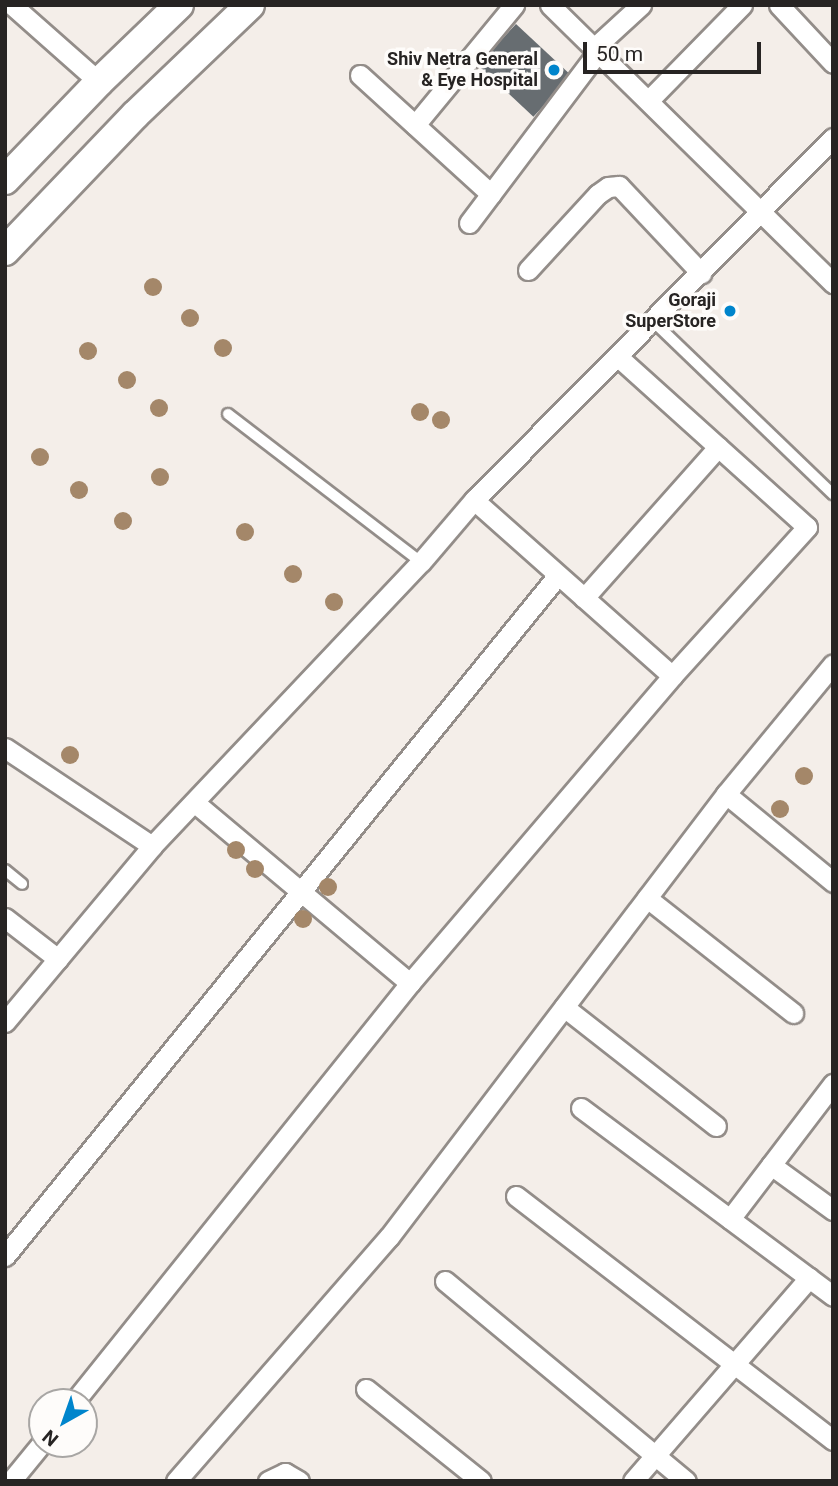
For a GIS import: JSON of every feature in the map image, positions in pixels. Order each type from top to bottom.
[{"type":"main road","points":[[5,180],[99,82],[180,5]]},
{"type":"main road","points":[[5,251],[135,115],[250,5]]},
{"type":"street","points":[[12,5],[99,82]]},
{"type":"street","points":[[415,125],[514,5]]},
{"type":"street","points":[[550,5],[833,283]]},
{"type":"street","points":[[469,223],[596,50],[640,5]]},
{"type":"street","points":[[649,100],[742,5]]},
{"type":"street","points":[[779,5],[833,63]]},
{"type":"street","points":[[360,75],[491,194]]},
{"type":"street","points":[[5,1022],[152,845],[421,562],[474,500],[833,138]]},
{"type":"street","points":[[528,270],[598,194],[608,187],[619,186],[701,273]]},
{"type":"street","points":[[85,1388],[410,983],[673,676],[807,527],[618,357]]},
{"type":"street","points":[[584,598],[718,447]]},
{"type":"street","points":[[474,500],[673,676]]},
{"type":"street","points":[[5,1256],[558,575]]},
{"type":"street","points":[[176,1481],[389,1237],[726,794],[833,664]]},
{"type":"street","points":[[5,748],[152,845]]},
{"type":"street","points":[[726,794],[833,882]]},
{"type":"street","points":[[194,802],[410,983]]},
{"type":"street","points":[[647,898],[793,1013]]},
{"type":"street","points":[[5,918],[58,959]]},
{"type":"street","points":[[564,1007],[716,1126]]},
{"type":"street","points":[[730,1219],[833,1084]]},
{"type":"street","points":[[581,1108],[833,1296]]},
{"type":"street","points":[[771,1165],[833,1210]]},
{"type":"street","points":[[516,1196],[833,1440]]},
{"type":"street","points":[[633,1481],[809,1278]]},
{"type":"street","points":[[445,1280],[686,1481]]},
{"type":"street","points":[[366,1389],[481,1481]]},
{"type":"street","points":[[11,1481],[30,1458]]},
{"type":"street","points":[[268,1481],[285,1473],[299,1481]]},
{"type":"lane","points":[[653,321],[833,494]]},
{"type":"lane","points":[[228,414],[421,562]]},
{"type":"lane","points":[[5,870],[22,884]]},
{"type":"building","points":[[516,24],[572,76],[533,117],[478,65]]},
{"type":"place","name":"Shiv Netra General & Eye Hospital","points":[[554,70]]},
{"type":"place","name":"Goraji SuperStore","points":[[730,311]]}]
